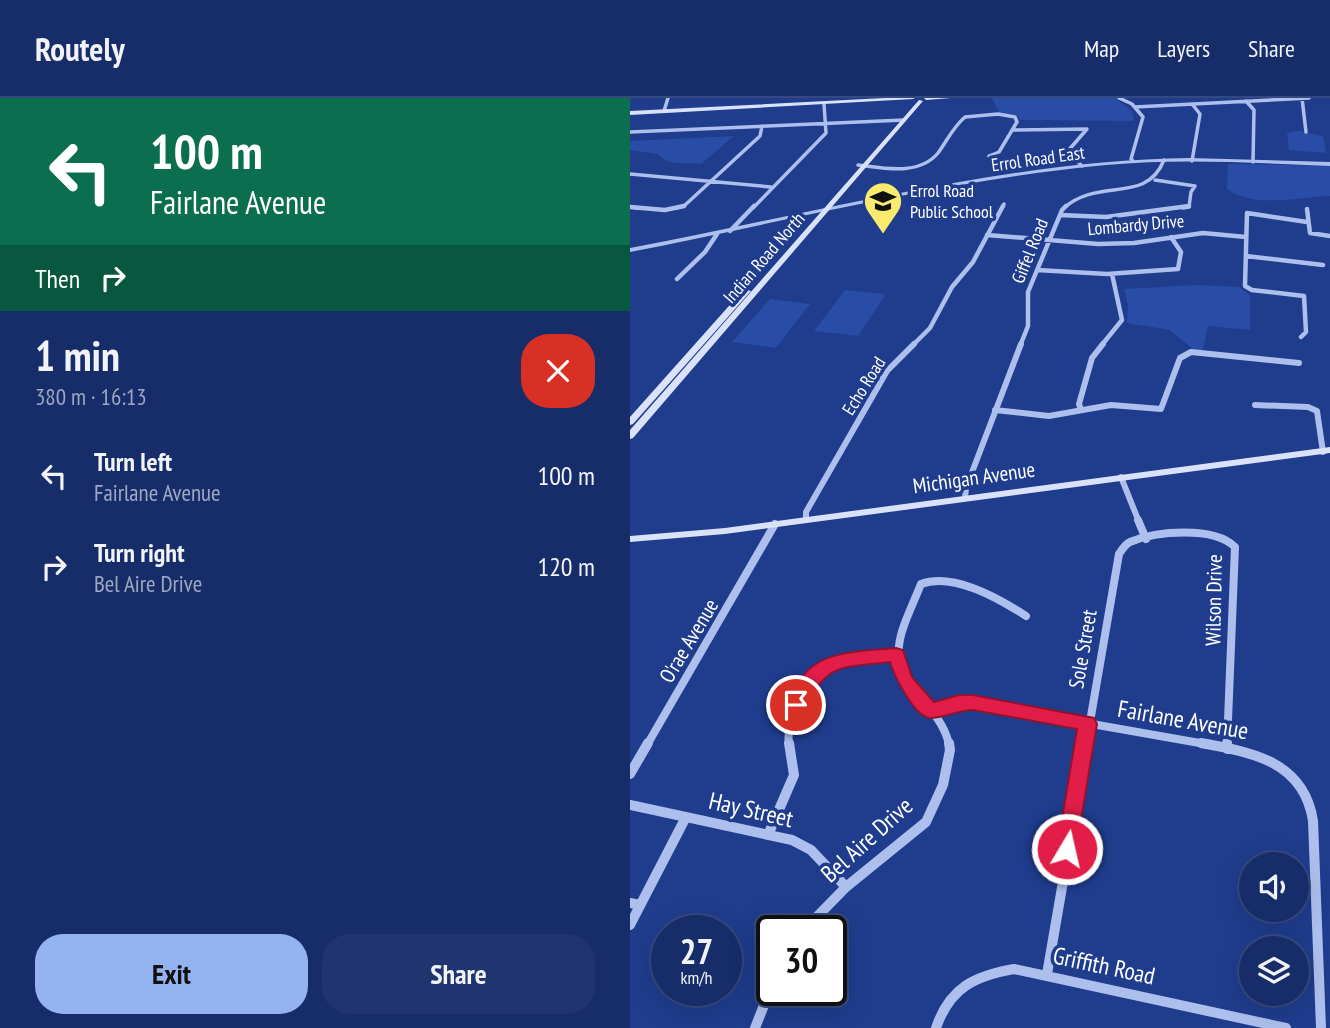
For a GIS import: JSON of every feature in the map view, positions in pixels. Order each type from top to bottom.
[{"type":"main road","points":[[630,113],[814,101],[824,104],[949,98]]},
{"type":"main road","name":"Indian Road North","points":[[630,422],[918,99]]},
{"type":"main road","name":"Indian Road North","points":[[630,436],[827,211],[861,165]]},
{"type":"main road","name":"Michigan Avenue","points":[[630,539],[775,524],[1328,452]]},
{"type":"street","points":[[664,111],[668,98]]},
{"type":"street","points":[[1119,98],[1135,107],[1143,117],[1131,159],[1133,161]]},
{"type":"street","points":[[1302,98],[1306,132]]},
{"type":"street","points":[[1135,107],[1309,98]]},
{"type":"street","points":[[1246,101],[1254,110],[1253,162]]},
{"type":"street","points":[[730,231],[826,134],[824,104]]},
{"type":"street","points":[[1192,104],[1200,114],[1192,161]]},
{"type":"street","points":[[861,165],[900,167],[929,160],[967,116],[1010,116],[1017,121],[999,152],[989,156]]},
{"type":"street","points":[[630,132],[901,120]]},
{"type":"street","points":[[630,208],[665,210],[684,206],[760,136],[762,126]]},
{"type":"street","points":[[1012,130],[1087,130],[1080,134],[1067,153],[1082,166]]},
{"type":"street","points":[[1059,215],[1106,217],[1189,207],[1191,191],[1195,186],[1155,180],[1164,160]]},
{"type":"street","name":"Errol Road East","points":[[630,250],[944,187],[1082,166],[1164,160],[1330,164]]},
{"type":"street","points":[[630,174],[771,187]]},
{"type":"street","name":"Giffel Road","points":[[965,498],[966,488],[1028,326],[1026,300],[1059,215],[1066,204],[1090,191],[1137,187],[1155,180]]},
{"type":"street","name":"Echo Road","points":[[806,520],[806,512],[887,371],[930,328],[952,287],[973,262],[1004,204]]},
{"type":"street","points":[[1307,209],[1310,233],[1330,236]]},
{"type":"street","points":[[1301,337],[1306,332],[1304,296],[1247,289],[1247,213],[1307,222]]},
{"type":"street","points":[[677,279],[705,253],[717,233]]},
{"type":"street","name":"Lombardy Drive","points":[[987,235],[1113,244],[1203,233],[1246,237]]},
{"type":"street","points":[[1037,270],[1112,274],[1178,269],[1180,249],[1171,237]]},
{"type":"street","points":[[1246,256],[1322,265]]},
{"type":"street","points":[[1081,410],[1079,404],[1090,363],[1122,320],[1112,274]]},
{"type":"street","points":[[995,410],[1049,416],[1111,405],[1161,409],[1180,358],[1187,353],[1202,352],[1299,363]]},
{"type":"street","points":[[1255,405],[1308,407],[1317,411],[1328,452]]},
{"type":"street","points":[[1121,477],[1146,539]]},
{"type":"street","name":"O'rae Avenue","points":[[630,774],[775,524]]},
{"type":"street","name":"Wilson Drive","points":[[1146,539],[1206,531],[1225,536],[1234,547],[1227,749]]},
{"type":"street","name":"Sole Street","points":[[1047,974],[1087,724],[1119,554],[1127,543],[1146,539]]},
{"type":"street","points":[[768,835],[794,775],[787,730],[806,684],[818,672],[838,662],[896,654],[903,628],[921,584],[933,581],[978,589],[992,594],[1026,616]]},
{"type":"street","name":"Bel Aire Drive","points":[[819,915],[846,887],[926,822],[943,785],[950,750],[947,734],[931,710],[904,680],[896,654]]},
{"type":"street","name":"Fairlane Avenue","points":[[931,710],[959,703],[973,703],[1249,752],[1277,765],[1303,788],[1311,808],[1321,1028]]},
{"type":"street","name":"Hay Street","points":[[630,805],[792,841],[811,850],[846,887]]},
{"type":"street","points":[[630,925],[635,904],[686,817]]},
{"type":"street","name":"Griffith Road","points":[[936,1028],[938,1018],[957,992],[981,976],[1014,969],[1047,974],[1286,1028]]},
{"type":"street","points":[[755,1028],[764,1006]]},
{"type":"shaded area","points":[[992,98],[1115,98],[1132,111],[1134,121],[1020,120],[1017,115],[1000,114]]},
{"type":"shaded area","points":[[1299,131],[1323,136],[1326,153],[1289,150],[1287,133]]},
{"type":"shaded area","points":[[734,136],[701,164],[672,162],[658,154],[630,150],[630,141]]},
{"type":"shaded area","points":[[1228,164],[1330,166],[1330,196],[1250,199],[1227,189]]},
{"type":"shaded area","points":[[1196,285],[1239,287],[1250,295],[1250,330],[1208,326],[1203,350],[1194,350],[1170,330],[1127,323],[1128,305],[1124,289]]},
{"type":"shaded area","points":[[845,290],[886,294],[858,336],[814,331]]},
{"type":"shaded area","points":[[770,299],[810,304],[776,348],[732,342]]},
{"type":"place","name":"Errol Road Public School","points":[[883,235]]},
{"type":"route","points":[[796,705],[810,679],[829,665],[846,660],[896,654],[904,680],[931,710],[959,703],[973,703],[1087,724],[1067,849]]}]
